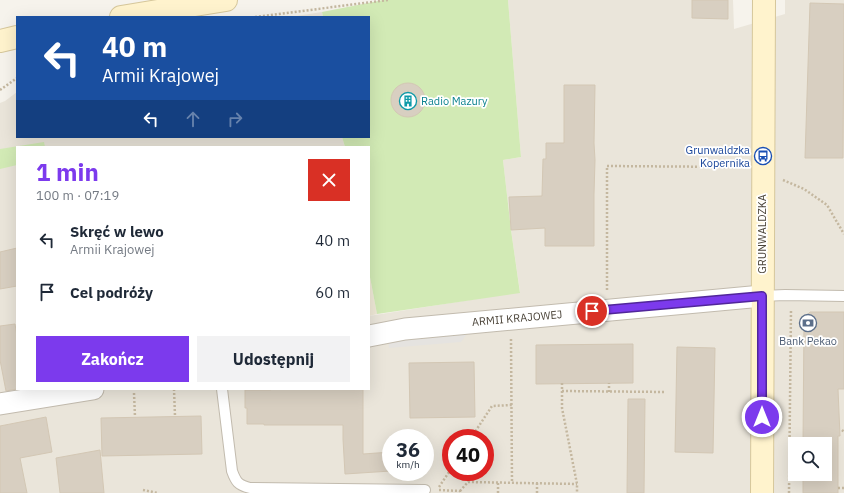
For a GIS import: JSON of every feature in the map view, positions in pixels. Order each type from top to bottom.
[{"type":"street","points":[[127,16],[226,0]]},
{"type":"street","name":"GRUNWALDZKA","points":[[762,493],[764,0]]},
{"type":"street","points":[[0,41],[16,37]]},
{"type":"street","name":"ARMII KRAJOWEJ","points":[[370,336],[405,329],[762,296]]},
{"type":"street","points":[[0,404],[87,390]]},
{"type":"lane","points":[[762,296],[844,296]]},
{"type":"lane","points":[[222,390],[232,471],[235,480],[241,486],[250,488],[425,490]]},
{"type":"path","points":[[262,16],[388,0]]},
{"type":"path","points":[[0,90],[16,79]]},
{"type":"path","points":[[607,292],[607,166],[739,166]]},
{"type":"path","points":[[779,178],[804,189],[827,205],[844,234]]},
{"type":"path","points":[[789,493],[791,310],[798,309]]},
{"type":"path","points":[[511,337],[512,483]]},
{"type":"path","points":[[562,383],[562,408],[577,484],[577,493]]},
{"type":"path","points":[[609,383],[609,392]]},
{"type":"path","points":[[174,390],[175,416]]},
{"type":"path","points":[[562,391],[665,392]]},
{"type":"path","points":[[134,393],[135,417]]},
{"type":"path","points":[[477,429],[492,406],[512,405]]},
{"type":"path","points":[[443,481],[437,490],[460,492],[468,482],[577,484]]},
{"type":"path","points":[[498,483],[498,493]]},
{"type":"path","points":[[537,483],[537,493]]},
{"type":"path","points":[[838,488],[844,488]]},
{"type":"path","points":[[143,490],[158,493]]},
{"type":"shaded area","points":[[508,0],[733,0],[734,29],[785,14],[785,0],[844,0],[844,493],[0,493],[0,103],[16,93],[16,138],[342,138],[345,146],[16,146],[16,390],[370,390],[370,316],[520,292],[503,160],[521,157]]},
{"type":"shaded area","points":[[322,12],[323,16],[296,16]]},
{"type":"shaded area","points":[[370,277],[377,314],[370,316]]},
{"type":"shaded area","points":[[470,330],[461,342],[389,348],[388,337]]},
{"type":"green space","points":[[383,0],[508,0],[521,157],[503,160],[520,293],[377,314],[370,277],[370,146],[345,146],[342,138],[370,138],[370,16],[323,16],[322,12]]},
{"type":"green space","points":[[44,142],[45,146],[19,146]]},
{"type":"green space","points":[[16,146],[16,165],[0,169],[0,149]]},
{"type":"building","points":[[692,0],[728,0],[728,19],[692,18]]},
{"type":"building","points":[[810,3],[844,4],[843,158],[805,158]]},
{"type":"building","name":"Radio Mazury","points":[[408,83],[420,88],[425,100],[420,112],[408,117],[396,112],[391,100],[396,88]]},
{"type":"building","points":[[564,85],[595,85],[594,246],[545,246],[545,228],[511,230],[509,197],[542,196],[543,159],[546,159],[546,143],[564,143]]},
{"type":"building","points":[[16,248],[16,286],[0,289],[0,252]]},
{"type":"building","points":[[810,312],[844,312],[844,389],[838,389],[840,436],[838,436],[838,493],[803,493],[803,481],[832,481],[832,437],[803,437],[804,319]]},
{"type":"building","points":[[15,324],[16,330],[16,389],[6,391],[0,360],[0,326]]},
{"type":"building","points":[[633,344],[633,383],[536,384],[536,345]]},
{"type":"building","points":[[677,347],[715,348],[713,453],[675,452]]},
{"type":"building","points":[[474,362],[475,417],[410,418],[409,363]]},
{"type":"building","points":[[245,390],[363,390],[363,454],[382,453],[382,472],[345,474],[343,425],[247,424],[247,408],[245,408]]},
{"type":"building","points":[[628,399],[645,399],[644,493],[627,493]]},
{"type":"building","points":[[201,416],[202,454],[102,456],[101,418]]},
{"type":"building","points":[[46,417],[52,452],[20,458],[27,493],[0,493],[0,426]]},
{"type":"building","points":[[100,450],[104,493],[60,493],[56,458]]},
{"type":"place","name":"Radio Mazury","points":[[408,101]]},
{"type":"place","name":"Grunwaldzka Kopernika","points":[[763,156]]},
{"type":"place","name":"Bank Pekao","points":[[808,323]]},
{"type":"route","points":[[592,311],[762,296],[762,417]]}]
